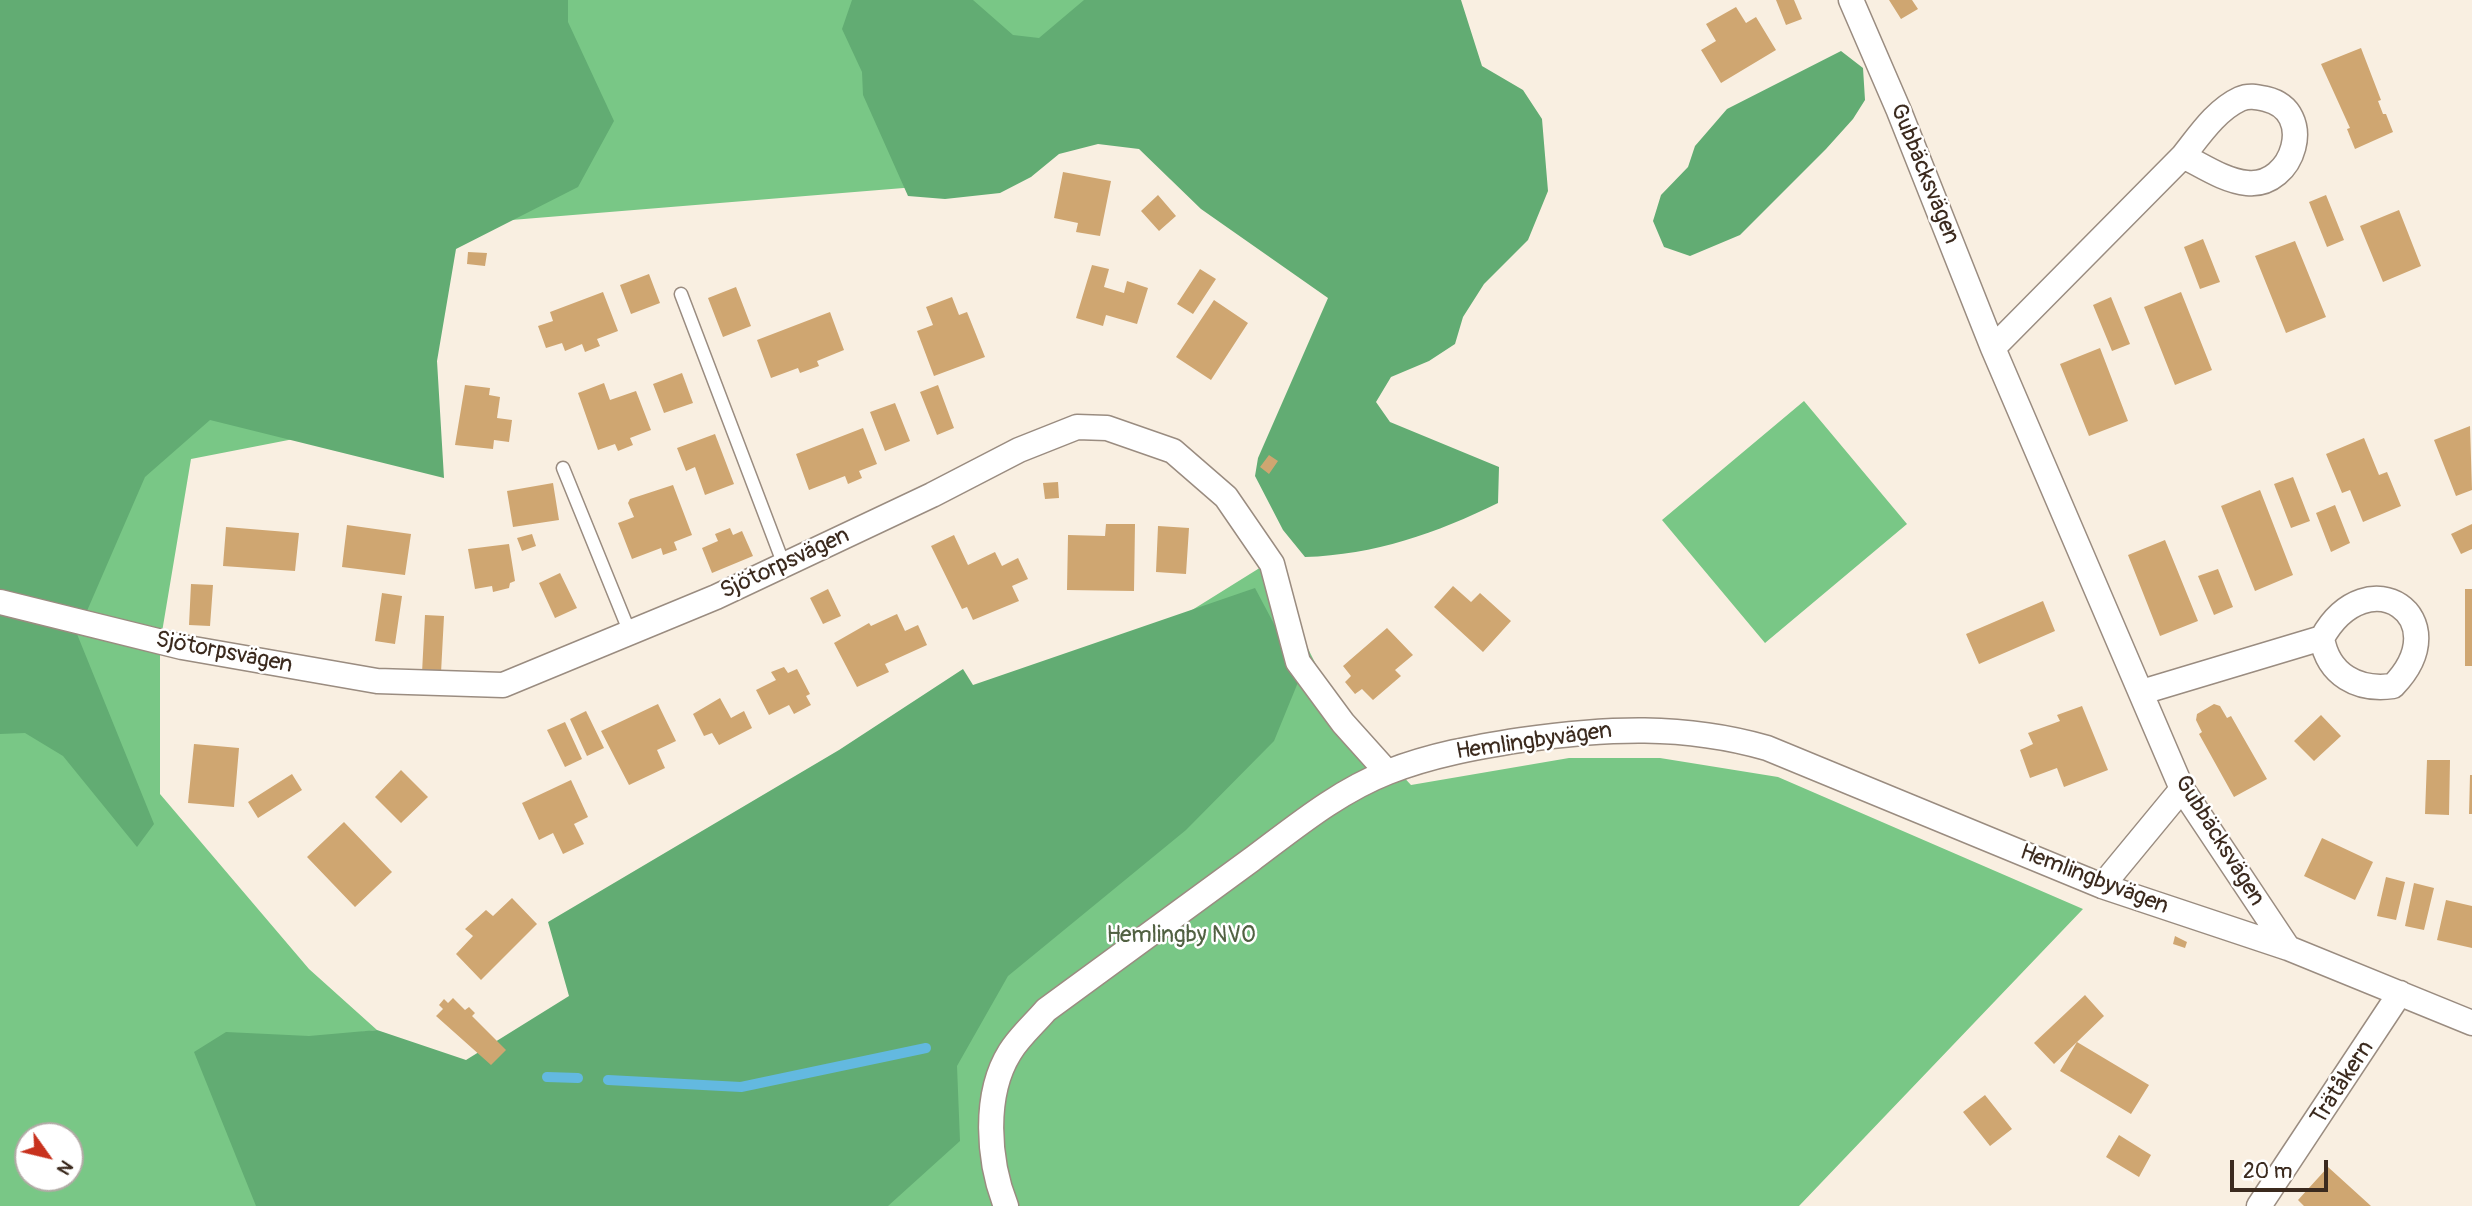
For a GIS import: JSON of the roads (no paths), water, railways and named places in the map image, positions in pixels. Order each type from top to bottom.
[{"type":"street","name":"Gubbäcksvägen","points":[[1851,0],[1904,123],[1993,348],[2182,789],[2288,948]]},
{"type":"street","points":[[1993,348],[2183,156]]},
{"type":"street","name":"Sjötorpsvägen","points":[[0,603],[183,647],[377,681],[503,685],[784,565],[932,495],[1019,450],[1077,427],[1107,428],[1140,437],[1173,451],[1201,472],[1248,525],[1272,564],[1298,662],[1343,723],[1387,772]]},
{"type":"street","points":[[2142,692],[2322,638]]},
{"type":"street","name":"Hemlingbyvägen","points":[[1006,1206],[996,1182],[992,1122],[995,1084],[1010,1051],[1046,1010],[1315,812],[1387,772],[1460,749],[1614,729],[1733,738],[1767,748],[2102,886],[2288,948],[2472,1023]]},
{"type":"street","points":[[2102,886],[2182,789]]},
{"type":"street","name":"Trätåkern","points":[[2259,1206],[2400,993]]},
{"type":"lane","points":[[681,294],[784,565]]},
{"type":"lane","points":[[563,468],[630,633]]},
{"type":"waterway","points":[[608,1080],[741,1087],[926,1048]]},
{"type":"waterway","points":[[547,1077],[578,1078]]},
{"type":"park label","name":"Hemlingby NVO","points":[[1181,936]]}]
